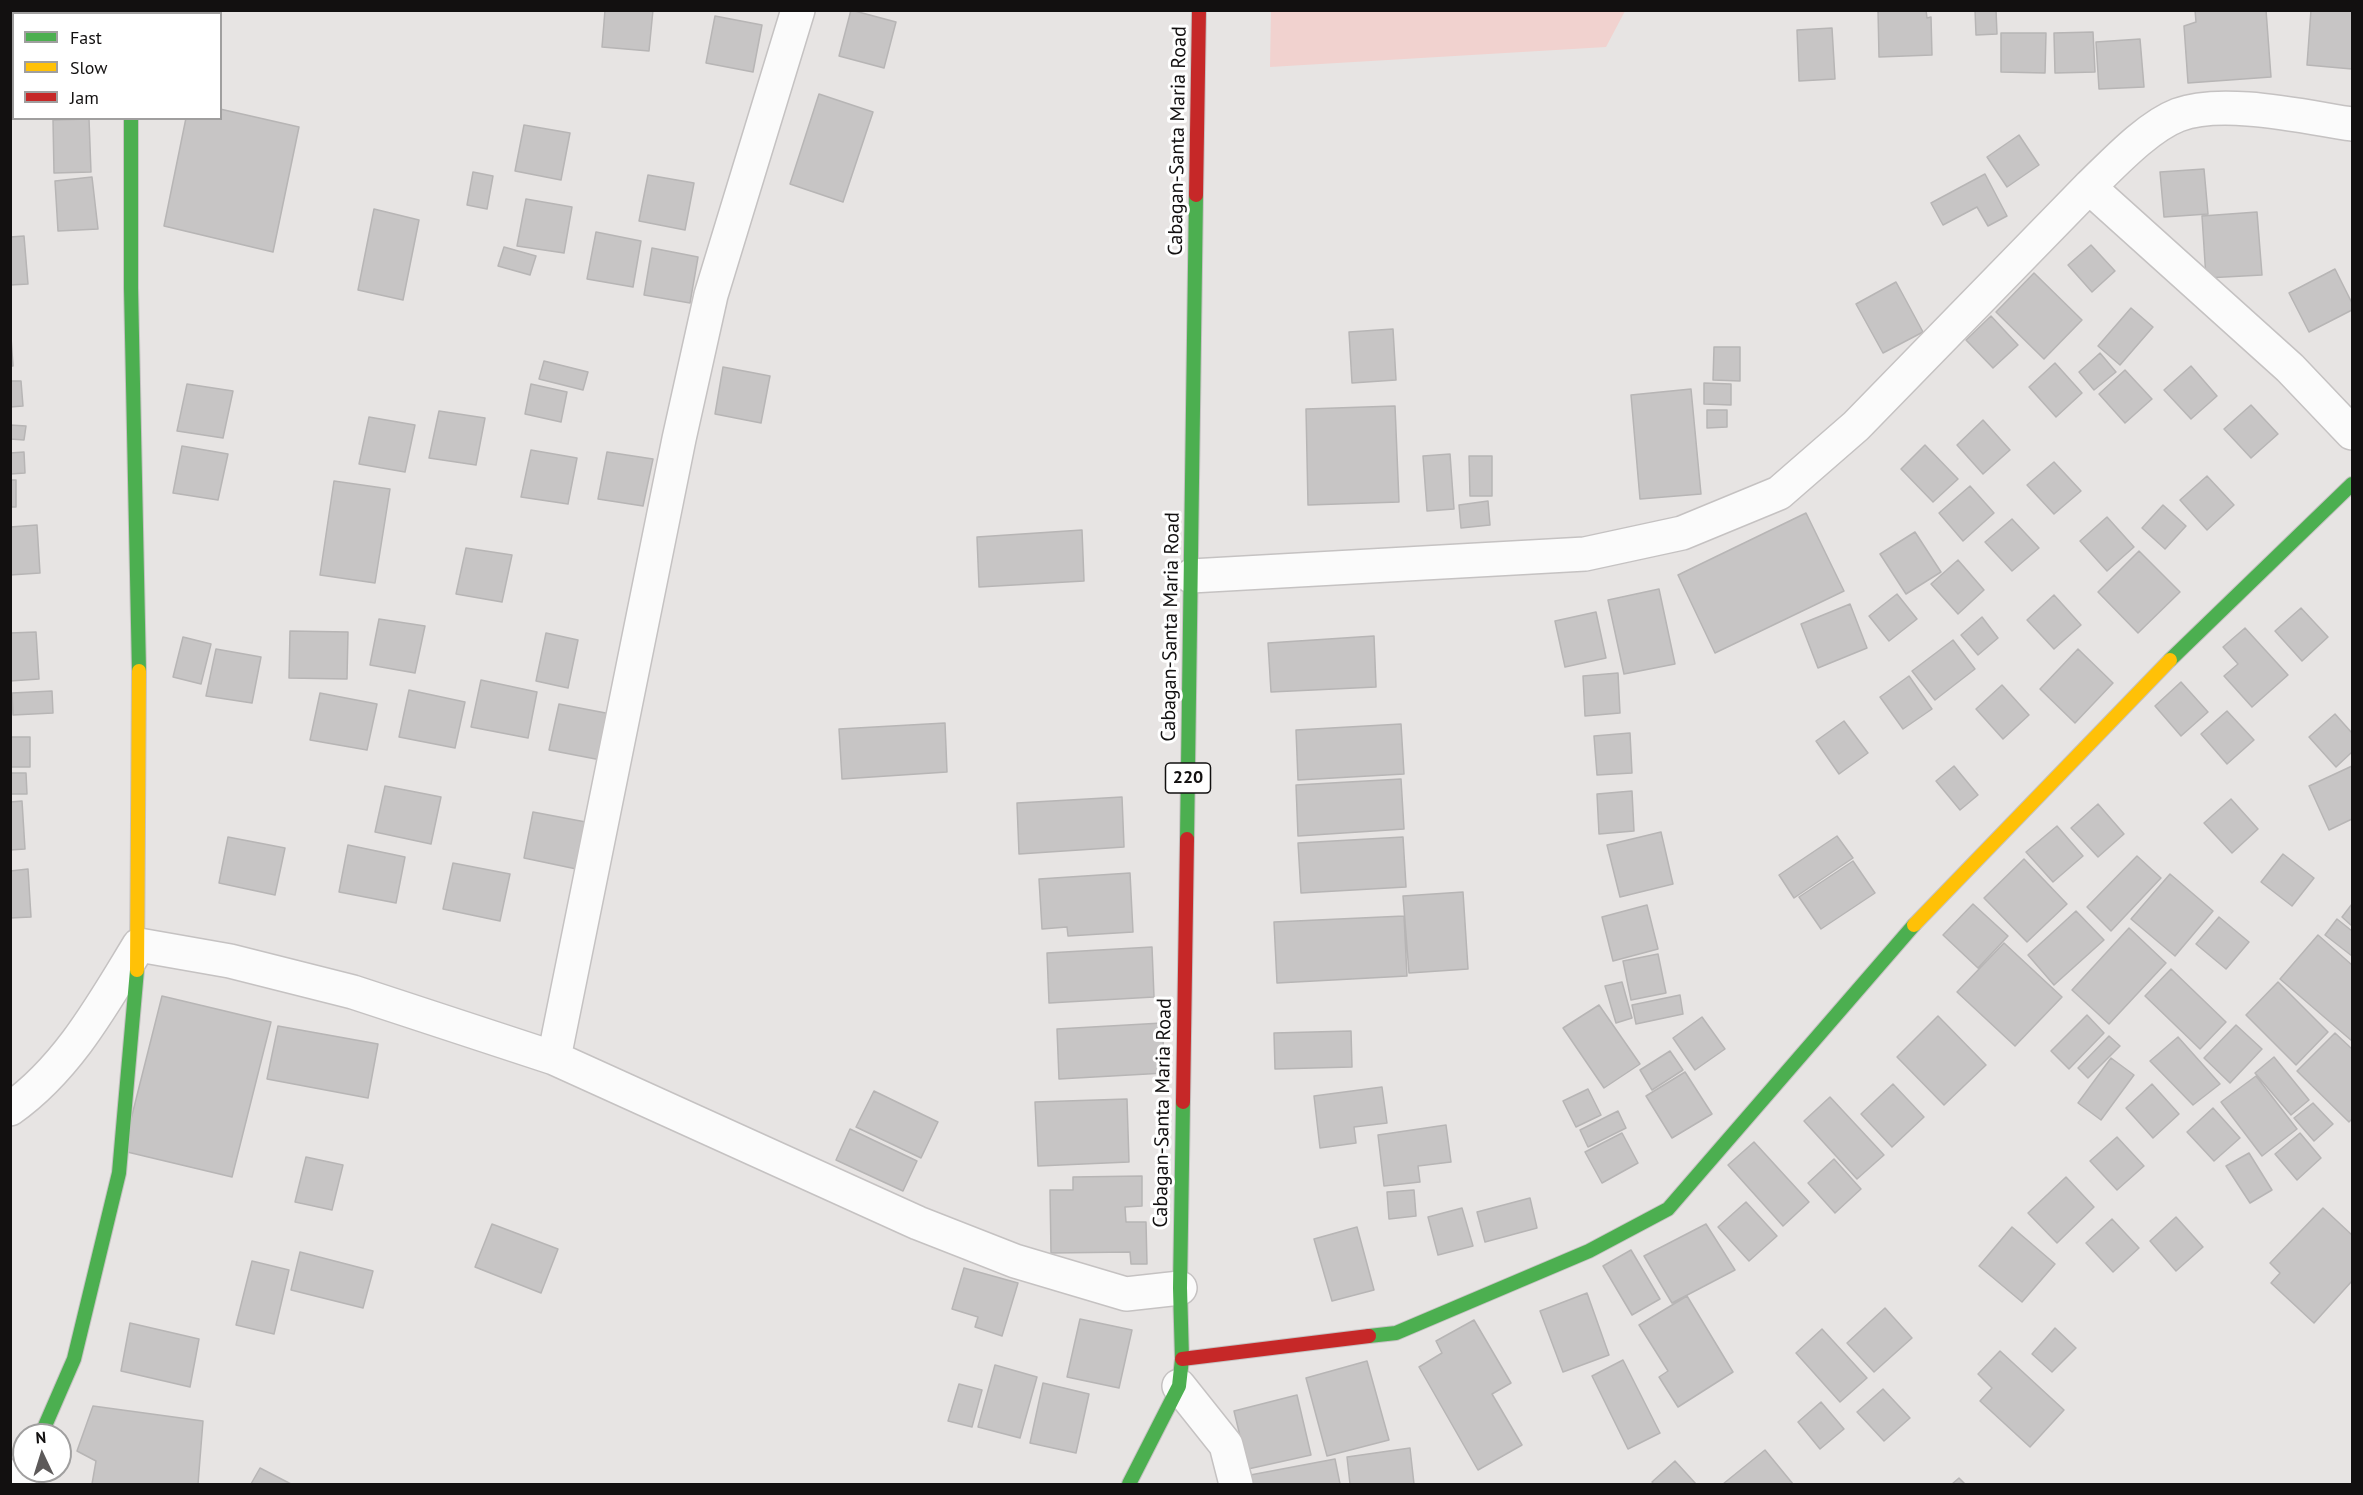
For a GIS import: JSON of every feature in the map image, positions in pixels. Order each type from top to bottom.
[{"type":"street","points":[[554,1058],[679,439],[711,295],[798,10]]},
{"type":"street","name":"Cabagan-Santa Maria Road","points":[[1129,1485],[1180,1372],[1199,10]]},
{"type":"street","points":[[1191,576],[1585,554],[1682,533],[1779,493],[1856,426],[2089,187],[2138,140],[2178,115],[2230,106],[2352,124]]},
{"type":"street","points":[[46,1423],[74,1359],[119,1173],[139,945],[139,677],[131,300],[131,120]]},
{"type":"street","points":[[2089,187],[2290,368],[2352,433]]},
{"type":"street","points":[[1236,1485],[1226,1445],[1180,1372],[1396,1333],[1589,1251],[1668,1209],[1910,930],[2160,670],[2352,484]]},
{"type":"street","points":[[139,945],[230,962],[353,992],[554,1058],[918,1223],[1015,1261],[1126,1294],[1180,1288]]},
{"type":"street","points":[[10,1108],[25,1098],[86,1033],[139,945]]},
{"type":"shaded area","points":[[1271,10],[1625,11],[1606,47],[1270,67]]},
{"type":"building","points":[[605,10],[653,10],[649,51],[602,47]]},
{"type":"building","points":[[851,10],[896,22],[884,68],[839,56]]},
{"type":"building","points":[[1878,10],[1926,10],[1927,18],[1931,17],[1932,55],[1879,57]]},
{"type":"building","points":[[1975,10],[1996,10],[1997,34],[1976,35]]},
{"type":"building","points":[[2195,10],[2266,10],[2271,77],[2188,83],[2184,26],[2196,22]]},
{"type":"building","points":[[2311,10],[2352,10],[2352,69],[2307,65]]},
{"type":"building","points":[[715,16],[762,25],[753,72],[706,63]]},
{"type":"building","points":[[1832,28],[1835,79],[1799,81],[1797,30]]},
{"type":"building","points":[[2093,32],[2095,72],[2055,73],[2054,33]]},
{"type":"building","points":[[2001,33],[2046,33],[2045,73],[2001,72]]},
{"type":"building","points":[[2140,39],[2144,87],[2099,89],[2096,42]]},
{"type":"building","points":[[819,94],[873,112],[843,202],[790,184]]},
{"type":"building","points":[[222,109],[299,127],[273,252],[164,226],[186,120],[222,120]]},
{"type":"building","points":[[53,120],[89,120],[91,172],[54,173]]},
{"type":"building","points":[[524,125],[570,133],[561,180],[515,171]]},
{"type":"building","points":[[2019,135],[2039,165],[2007,187],[1987,157]]},
{"type":"building","points":[[2204,169],[2208,214],[2164,217],[2160,172]]},
{"type":"building","points":[[473,172],[493,176],[487,209],[467,205]]},
{"type":"building","points":[[1985,174],[2007,216],[1988,226],[1977,207],[1943,225],[1931,203]]},
{"type":"building","points":[[648,175],[694,183],[685,230],[639,221]]},
{"type":"building","points":[[92,177],[98,229],[58,231],[55,181]]},
{"type":"building","points":[[526,199],[572,207],[564,253],[517,246]]},
{"type":"building","points":[[374,209],[419,220],[403,300],[358,290]]},
{"type":"building","points":[[2257,212],[2262,275],[2206,278],[2202,216]]},
{"type":"building","points":[[596,232],[641,241],[633,287],[587,279]]},
{"type":"building","points":[[24,236],[28,284],[10,285],[10,237]]},
{"type":"building","points":[[2091,245],[2115,271],[2092,292],[2068,265]]},
{"type":"building","points":[[504,247],[536,256],[530,275],[498,266]]},
{"type":"building","points":[[652,248],[698,257],[690,303],[644,295]]},
{"type":"building","points":[[2335,269],[2352,303],[2352,310],[2309,332],[2289,293]]},
{"type":"building","points":[[2034,273],[2082,320],[2044,359],[1996,312]]},
{"type":"building","points":[[1896,282],[1923,332],[1883,353],[1856,304]]},
{"type":"building","points":[[2131,308],[2153,327],[2120,365],[2098,346]]},
{"type":"building","points":[[1991,316],[2018,345],[1993,368],[1966,340]]},
{"type":"building","points":[[10,323],[13,366],[10,366]]},
{"type":"building","points":[[1393,329],[1396,380],[1352,383],[1349,332]]},
{"type":"building","points":[[1714,347],[1740,347],[1740,381],[1713,380]]},
{"type":"building","points":[[2100,353],[2116,372],[2094,390],[2079,372]]},
{"type":"building","points":[[544,361],[588,372],[583,390],[539,379]]},
{"type":"building","points":[[2055,363],[2082,393],[2056,417],[2029,387]]},
{"type":"building","points":[[2191,366],[2217,396],[2191,419],[2164,390]]},
{"type":"building","points":[[723,367],[770,376],[761,423],[715,414]]},
{"type":"building","points":[[2125,370],[2152,399],[2125,423],[2099,394]]},
{"type":"building","points":[[10,381],[21,381],[23,406],[10,407]]},
{"type":"building","points":[[1704,383],[1731,384],[1731,405],[1704,404]]},
{"type":"building","points":[[187,384],[233,391],[223,438],[177,431]]},
{"type":"building","points":[[531,384],[567,392],[561,422],[525,414]]},
{"type":"building","points":[[1691,389],[1701,494],[1640,499],[1631,395]]},
{"type":"building","points":[[2251,405],[2278,434],[2251,458],[2224,429]]},
{"type":"building","points":[[1395,406],[1399,502],[1308,505],[1306,409]]},
{"type":"building","points":[[1707,410],[1727,410],[1727,427],[1707,428]]},
{"type":"building","points":[[439,411],[485,418],[476,465],[429,458]]},
{"type":"building","points":[[369,417],[415,425],[405,472],[359,464]]},
{"type":"building","points":[[1983,420],[2010,450],[1983,474],[1957,445]]},
{"type":"building","points":[[10,425],[26,426],[24,440],[10,439]]},
{"type":"building","points":[[1925,445],[1958,479],[1933,502],[1901,469]]},
{"type":"building","points":[[182,446],[228,454],[218,500],[173,493]]},
{"type":"building","points":[[531,450],[577,458],[568,504],[521,497]]},
{"type":"building","points":[[24,452],[25,473],[10,474],[10,453]]},
{"type":"building","points":[[607,452],[653,459],[643,506],[598,499]]},
{"type":"building","points":[[1450,454],[1454,509],[1427,511],[1423,456]]},
{"type":"building","points":[[1469,456],[1492,456],[1492,496],[1470,496]]},
{"type":"building","points":[[2054,462],[2081,491],[2054,514],[2027,485]]},
{"type":"building","points":[[2207,476],[2234,505],[2207,530],[2180,500]]},
{"type":"building","points":[[10,480],[16,480],[16,507],[10,507]]},
{"type":"building","points":[[334,481],[390,489],[375,583],[320,575]]},
{"type":"building","points":[[1970,486],[1994,513],[1963,541],[1939,513]]},
{"type":"building","points":[[1488,501],[1490,525],[1461,528],[1459,505]]},
{"type":"building","points":[[2163,505],[2186,526],[2165,549],[2142,528]]},
{"type":"building","points":[[1806,513],[1844,591],[1715,653],[1678,575]]},
{"type":"building","points":[[2107,517],[2134,547],[2107,571],[2080,541]]},
{"type":"building","points":[[2012,519],[2039,548],[2012,571],[1985,542]]},
{"type":"building","points":[[37,525],[40,573],[10,575],[10,527]]},
{"type":"building","points":[[1082,530],[1084,581],[979,587],[977,537]]},
{"type":"building","points":[[1915,532],[1941,572],[1906,594],[1880,554]]},
{"type":"building","points":[[466,548],[512,555],[502,602],[456,594]]},
{"type":"building","points":[[2139,551],[2180,592],[2138,633],[2098,592]]},
{"type":"building","points":[[1958,560],[1984,590],[1958,614],[1931,584]]},
{"type":"building","points":[[1659,589],[1675,664],[1624,674],[1608,600]]},
{"type":"building","points":[[1897,594],[1917,619],[1889,641],[1869,616]]},
{"type":"building","points":[[2054,595],[2081,625],[2054,649],[2027,620]]},
{"type":"building","points":[[1850,604],[1867,648],[1818,668],[1801,624]]},
{"type":"building","points":[[2301,608],[2328,637],[2302,661],[2275,631]]},
{"type":"building","points":[[1596,612],[1606,658],[1565,667],[1555,621]]},
{"type":"building","points":[[1982,617],[1998,638],[1978,655],[1961,635]]},
{"type":"building","points":[[379,619],[425,626],[415,673],[370,665]]},
{"type":"building","points":[[2245,628],[2288,675],[2252,707],[2224,676],[2238,664],[2223,647]]},
{"type":"building","points":[[290,631],[348,632],[347,679],[289,678]]},
{"type":"building","points":[[36,632],[39,679],[10,681],[10,633]]},
{"type":"building","points":[[546,633],[578,640],[568,688],[536,681]]},
{"type":"building","points":[[1374,636],[1376,687],[1271,692],[1268,643]]},
{"type":"building","points":[[183,637],[211,644],[201,684],[173,677]]},
{"type":"building","points":[[1953,640],[1975,669],[1935,700],[1912,671]]},
{"type":"building","points":[[216,649],[261,657],[252,703],[206,696]]},
{"type":"building","points":[[2078,649],[2113,683],[2075,723],[2040,689]]},
{"type":"building","points":[[1618,673],[1620,713],[1585,716],[1583,676]]},
{"type":"building","points":[[1909,676],[1932,709],[1903,729],[1880,697]]},
{"type":"building","points":[[481,680],[537,692],[528,738],[471,727]]},
{"type":"building","points":[[2181,682],[2208,712],[2181,736],[2155,706]]},
{"type":"building","points":[[2002,685],[2029,715],[2003,739],[1976,709]]},
{"type":"building","points":[[409,690],[465,702],[455,748],[399,737]]},
{"type":"building","points":[[52,691],[53,713],[13,715],[12,693]]},
{"type":"building","points":[[320,693],[377,704],[367,750],[310,740]]},
{"type":"building","points":[[559,704],[616,715],[606,761],[549,750]]},
{"type":"building","points":[[2227,711],[2254,740],[2227,764],[2201,734]]},
{"type":"building","points":[[2335,714],[2352,733],[2352,752],[2336,767],[2309,737]]},
{"type":"building","points":[[1844,721],[1868,753],[1839,774],[1816,741]]},
{"type":"building","points":[[945,723],[947,772],[842,779],[839,729]]},
{"type":"building","points":[[1401,724],[1404,774],[1298,780],[1296,730]]},
{"type":"building","points":[[1630,733],[1632,773],[1597,775],[1594,736]]},
{"type":"building","points":[[10,737],[30,737],[30,767],[10,767]]},
{"type":"building","points":[[1954,766],[1978,795],[1960,810],[1936,781]]},
{"type":"building","points":[[2352,766],[2352,819],[2329,830],[2309,786]]},
{"type":"building","points":[[10,773],[26,773],[27,794],[10,794]]},
{"type":"building","points":[[1401,779],[1404,829],[1298,836],[1296,785]]},
{"type":"building","points":[[385,786],[441,797],[431,844],[375,832]]},
{"type":"building","points":[[1632,791],[1634,831],[1599,834],[1597,794]]},
{"type":"building","points":[[1122,797],[1124,847],[1019,854],[1017,803]]},
{"type":"building","points":[[2231,799],[2258,829],[2232,853],[2204,823]]},
{"type":"building","points":[[22,801],[25,849],[10,850],[10,802]]},
{"type":"building","points":[[2098,804],[2124,834],[2098,857],[2071,828]]},
{"type":"building","points":[[533,812],[591,823],[581,870],[524,858]]},
{"type":"building","points":[[2057,826],[2083,856],[2053,882],[2026,852]]},
{"type":"building","points":[[1661,832],[1673,884],[1620,897],[1607,845]]},
{"type":"building","points":[[1837,836],[1853,858],[1794,898],[1779,875]]},
{"type":"building","points":[[228,837],[285,848],[275,895],[219,883]]},
{"type":"building","points":[[1403,837],[1406,887],[1301,893],[1298,843]]},
{"type":"building","points":[[348,845],[405,857],[396,903],[339,892]]},
{"type":"building","points":[[2283,854],[2314,878],[2292,906],[2261,882]]},
{"type":"building","points":[[2137,856],[2161,878],[2111,931],[2087,907]]},
{"type":"building","points":[[2024,859],[2067,904],[2027,942],[1984,898]]},
{"type":"building","points":[[1853,861],[1875,893],[1821,929],[1799,897]]},
{"type":"building","points":[[453,863],[510,874],[500,921],[443,909]]},
{"type":"building","points":[[28,869],[31,917],[10,918],[10,871]]},
{"type":"building","points":[[1130,873],[1133,932],[1068,936],[1067,927],[1042,929],[1039,879]]},
{"type":"building","points":[[2170,874],[2213,911],[2175,956],[2131,919]]},
{"type":"building","points":[[1463,892],[1468,969],[1409,973],[1403,896]]},
{"type":"building","points":[[1973,904],[2008,936],[1978,968],[1943,935]]},
{"type":"building","points":[[2352,904],[2352,926],[2342,917]]},
{"type":"building","points":[[1647,905],[1658,949],[1613,961],[1602,917]]},
{"type":"building","points":[[2076,911],[2104,940],[2054,985],[2028,955]]},
{"type":"building","points":[[1404,916],[1407,976],[1277,983],[1274,922]]},
{"type":"building","points":[[2219,917],[2249,942],[2226,969],[2196,944]]},
{"type":"building","points":[[2337,919],[2352,931],[2352,956],[2325,935]]},
{"type":"building","points":[[2129,928],[2166,963],[2109,1024],[2072,990]]},
{"type":"building","points":[[2318,935],[2352,965],[2352,1041],[2280,979]]},
{"type":"building","points":[[2004,943],[2062,997],[2015,1046],[1957,992]]},
{"type":"building","points":[[1152,947],[1154,997],[1049,1003],[1047,953]]},
{"type":"building","points":[[1658,954],[1666,993],[1631,1000],[1623,961]]},
{"type":"building","points":[[2171,969],[2226,1022],[2200,1049],[2145,996]]},
{"type":"building","points":[[1622,982],[1632,1018],[1616,1023],[1605,986]]},
{"type":"building","points":[[2278,982],[2328,1032],[2296,1065],[2246,1015]]},
{"type":"building","points":[[1680,995],[1683,1014],[1636,1024],[1632,1005]]},
{"type":"building","points":[[162,996],[271,1022],[232,1177],[123,1151]]},
{"type":"building","points":[[1599,1005],[1640,1064],[1604,1088],[1563,1028]]},
{"type":"building","points":[[2087,1015],[2104,1033],[2069,1069],[2051,1051]]},
{"type":"building","points":[[1938,1016],[1986,1065],[1944,1105],[1897,1057]]},
{"type":"building","points":[[1702,1017],[1725,1049],[1695,1070],[1673,1038]]},
{"type":"building","points":[[1162,1023],[1165,1073],[1059,1079],[1057,1029]]},
{"type":"building","points":[[2236,1025],[2262,1049],[2230,1083],[2204,1058]]},
{"type":"building","points":[[278,1026],[378,1044],[368,1098],[267,1079]]},
{"type":"building","points":[[1351,1031],[1352,1067],[1275,1069],[1274,1033]]},
{"type":"building","points":[[2335,1033],[2352,1049],[2352,1119],[2349,1122],[2297,1071]]},
{"type":"building","points":[[2109,1036],[2120,1046],[2088,1078],[2078,1068]]},
{"type":"building","points":[[2178,1037],[2220,1084],[2193,1105],[2150,1061]]},
{"type":"building","points":[[1670,1051],[1683,1070],[1652,1090],[1640,1070]]},
{"type":"building","points":[[2274,1057],[2309,1100],[2291,1115],[2255,1073]]},
{"type":"building","points":[[2111,1058],[2134,1075],[2101,1120],[2078,1103]]},
{"type":"building","points":[[1685,1072],[1712,1114],[1672,1138],[1646,1096]]},
{"type":"building","points":[[2256,1076],[2297,1129],[2262,1156],[2221,1102]]},
{"type":"building","points":[[1893,1084],[1924,1117],[1892,1147],[1861,1114]]},
{"type":"building","points":[[2152,1084],[2179,1114],[2153,1138],[2126,1108]]},
{"type":"building","points":[[1382,1087],[1387,1123],[1354,1127],[1356,1143],[1320,1148],[1314,1096]]},
{"type":"building","points":[[1588,1089],[1601,1115],[1576,1127],[1563,1101]]},
{"type":"building","points":[[874,1091],[938,1122],[921,1158],[856,1127]]},
{"type":"building","points":[[1830,1097],[1884,1155],[1857,1179],[1804,1121]]},
{"type":"building","points":[[1127,1099],[1129,1162],[1038,1166],[1035,1102]]},
{"type":"building","points":[[2313,1103],[2333,1124],[2314,1141],[2294,1118]]},
{"type":"building","points":[[2213,1108],[2240,1138],[2214,1161],[2187,1132]]},
{"type":"building","points":[[1618,1111],[1626,1128],[1588,1147],[1580,1130]]},
{"type":"building","points":[[1446,1125],[1451,1162],[1418,1166],[1420,1182],[1384,1186],[1378,1135]]},
{"type":"building","points":[[850,1129],[917,1161],[903,1191],[836,1160]]},
{"type":"building","points":[[1622,1133],[1638,1163],[1602,1183],[1585,1152]]},
{"type":"building","points":[[2300,1133],[2321,1158],[2297,1180],[2275,1154]]},
{"type":"building","points":[[2117,1137],[2144,1166],[2117,1190],[2090,1161]]},
{"type":"building","points":[[1754,1142],[1809,1202],[1783,1226],[1728,1165]]},
{"type":"building","points":[[2249,1153],[2272,1190],[2250,1203],[2226,1166]]},
{"type":"building","points":[[306,1157],[343,1165],[332,1210],[295,1202]]},
{"type":"building","points":[[1834,1159],[1861,1189],[1835,1213],[1808,1183]]},
{"type":"building","points":[[1142,1176],[1142,1206],[1125,1207],[1126,1222],[1146,1222],[1147,1264],[1131,1264],[1130,1252],[1051,1253],[1050,1190],[1073,1190],[1073,1177]]},
{"type":"building","points":[[2066,1177],[2094,1207],[2057,1243],[2028,1213]]},
{"type":"building","points":[[1414,1190],[1416,1216],[1389,1219],[1387,1192]]},
{"type":"building","points":[[1530,1198],[1537,1228],[1485,1242],[1477,1212]]},
{"type":"building","points":[[1746,1202],[1777,1236],[1749,1261],[1718,1227]]},
{"type":"building","points":[[1462,1208],[1473,1246],[1438,1255],[1428,1217]]},
{"type":"building","points":[[2323,1208],[2352,1235],[2352,1281],[2314,1323],[2271,1283],[2280,1273],[2270,1263]]},
{"type":"building","points":[[2176,1217],[2203,1247],[2176,1271],[2150,1241]]},
{"type":"building","points":[[2112,1219],[2139,1248],[2113,1272],[2086,1243]]},
{"type":"building","points":[[492,1224],[558,1249],[541,1293],[475,1267]]},
{"type":"building","points":[[1706,1224],[1735,1270],[1672,1303],[1644,1256]]},
{"type":"building","points":[[1357,1227],[1374,1290],[1332,1301],[1314,1239]]},
{"type":"building","points":[[2012,1227],[2055,1264],[2022,1302],[1979,1266]]},
{"type":"building","points":[[1631,1250],[1660,1299],[1632,1315],[1603,1266]]},
{"type":"building","points":[[300,1252],[373,1271],[363,1308],[291,1290]]},
{"type":"building","points":[[252,1261],[289,1270],[274,1334],[236,1325]]},
{"type":"building","points":[[964,1268],[1018,1283],[1002,1336],[975,1327],[978,1317],[952,1309]]},
{"type":"building","points":[[1587,1293],[1609,1355],[1563,1372],[1540,1311]]},
{"type":"building","points":[[1687,1296],[1733,1372],[1678,1407],[1659,1377],[1668,1371],[1639,1325]]},
{"type":"building","points":[[1885,1308],[1912,1338],[1874,1372],[1847,1343]]},
{"type":"building","points":[[1080,1319],[1132,1330],[1119,1388],[1067,1377]]},
{"type":"building","points":[[1474,1320],[1511,1383],[1492,1394],[1522,1445],[1478,1470],[1419,1367],[1442,1353],[1436,1341]]},
{"type":"building","points":[[130,1323],[199,1339],[190,1387],[121,1371]]},
{"type":"building","points":[[2055,1328],[2076,1348],[2052,1372],[2032,1354]]},
{"type":"building","points":[[1822,1329],[1867,1378],[1840,1402],[1796,1353]]},
{"type":"building","points":[[2000,1351],[2064,1410],[2030,1447],[1980,1401],[1992,1388],[1978,1374]]},
{"type":"building","points":[[1623,1360],[1660,1433],[1628,1449],[1592,1376]]},
{"type":"building","points":[[1367,1361],[1389,1440],[1327,1456],[1306,1378]]},
{"type":"building","points":[[995,1365],[1037,1377],[1020,1438],[978,1427]]},
{"type":"building","points":[[1043,1383],[1089,1394],[1076,1453],[1030,1443]]},
{"type":"building","points":[[959,1384],[982,1390],[972,1427],[948,1421]]},
{"type":"building","points":[[1883,1389],[1910,1418],[1884,1441],[1857,1412]]},
{"type":"building","points":[[1297,1395],[1311,1455],[1248,1469],[1234,1411]]},
{"type":"building","points":[[1821,1402],[1844,1429],[1820,1449],[1798,1422]]},
{"type":"building","points":[[93,1406],[203,1421],[198,1484],[92,1484],[96,1461],[77,1451]]},
{"type":"building","points":[[1410,1448],[1414,1484],[1350,1484],[1347,1457]]},
{"type":"building","points":[[1765,1450],[1793,1484],[1723,1484]]},
{"type":"building","points":[[1335,1459],[1340,1484],[1246,1484],[1245,1476]]},
{"type":"building","points":[[1675,1461],[1696,1484],[1654,1484],[1652,1482]]},
{"type":"building","points":[[260,1468],[291,1484],[251,1484]]},
{"type":"building","points":[[1959,1478],[1965,1484],[1952,1484]]},
{"type":"traffic: fast","points":[[131,120],[131,288],[139,671]]},
{"type":"traffic: fast","points":[[1187,839],[1196,195]]},
{"type":"traffic: fast","points":[[2170,660],[2352,484]]},
{"type":"traffic: fast","points":[[1369,1336],[1396,1333],[1589,1251],[1668,1209],[1914,925]]},
{"type":"traffic: fast","points":[[46,1423],[74,1359],[119,1173],[137,970]]},
{"type":"traffic: fast","points":[[1129,1484],[1179,1386],[1182,1359],[1180,1288],[1183,1102]]},
{"type":"traffic: slow","points":[[1914,925],[2170,660]]},
{"type":"traffic: slow","points":[[137,970],[139,671]]},
{"type":"traffic: jam","points":[[1196,195],[1199,10]]},
{"type":"traffic: jam","points":[[1183,1102],[1187,839]]},
{"type":"traffic: jam","points":[[1182,1359],[1369,1336]]}]
